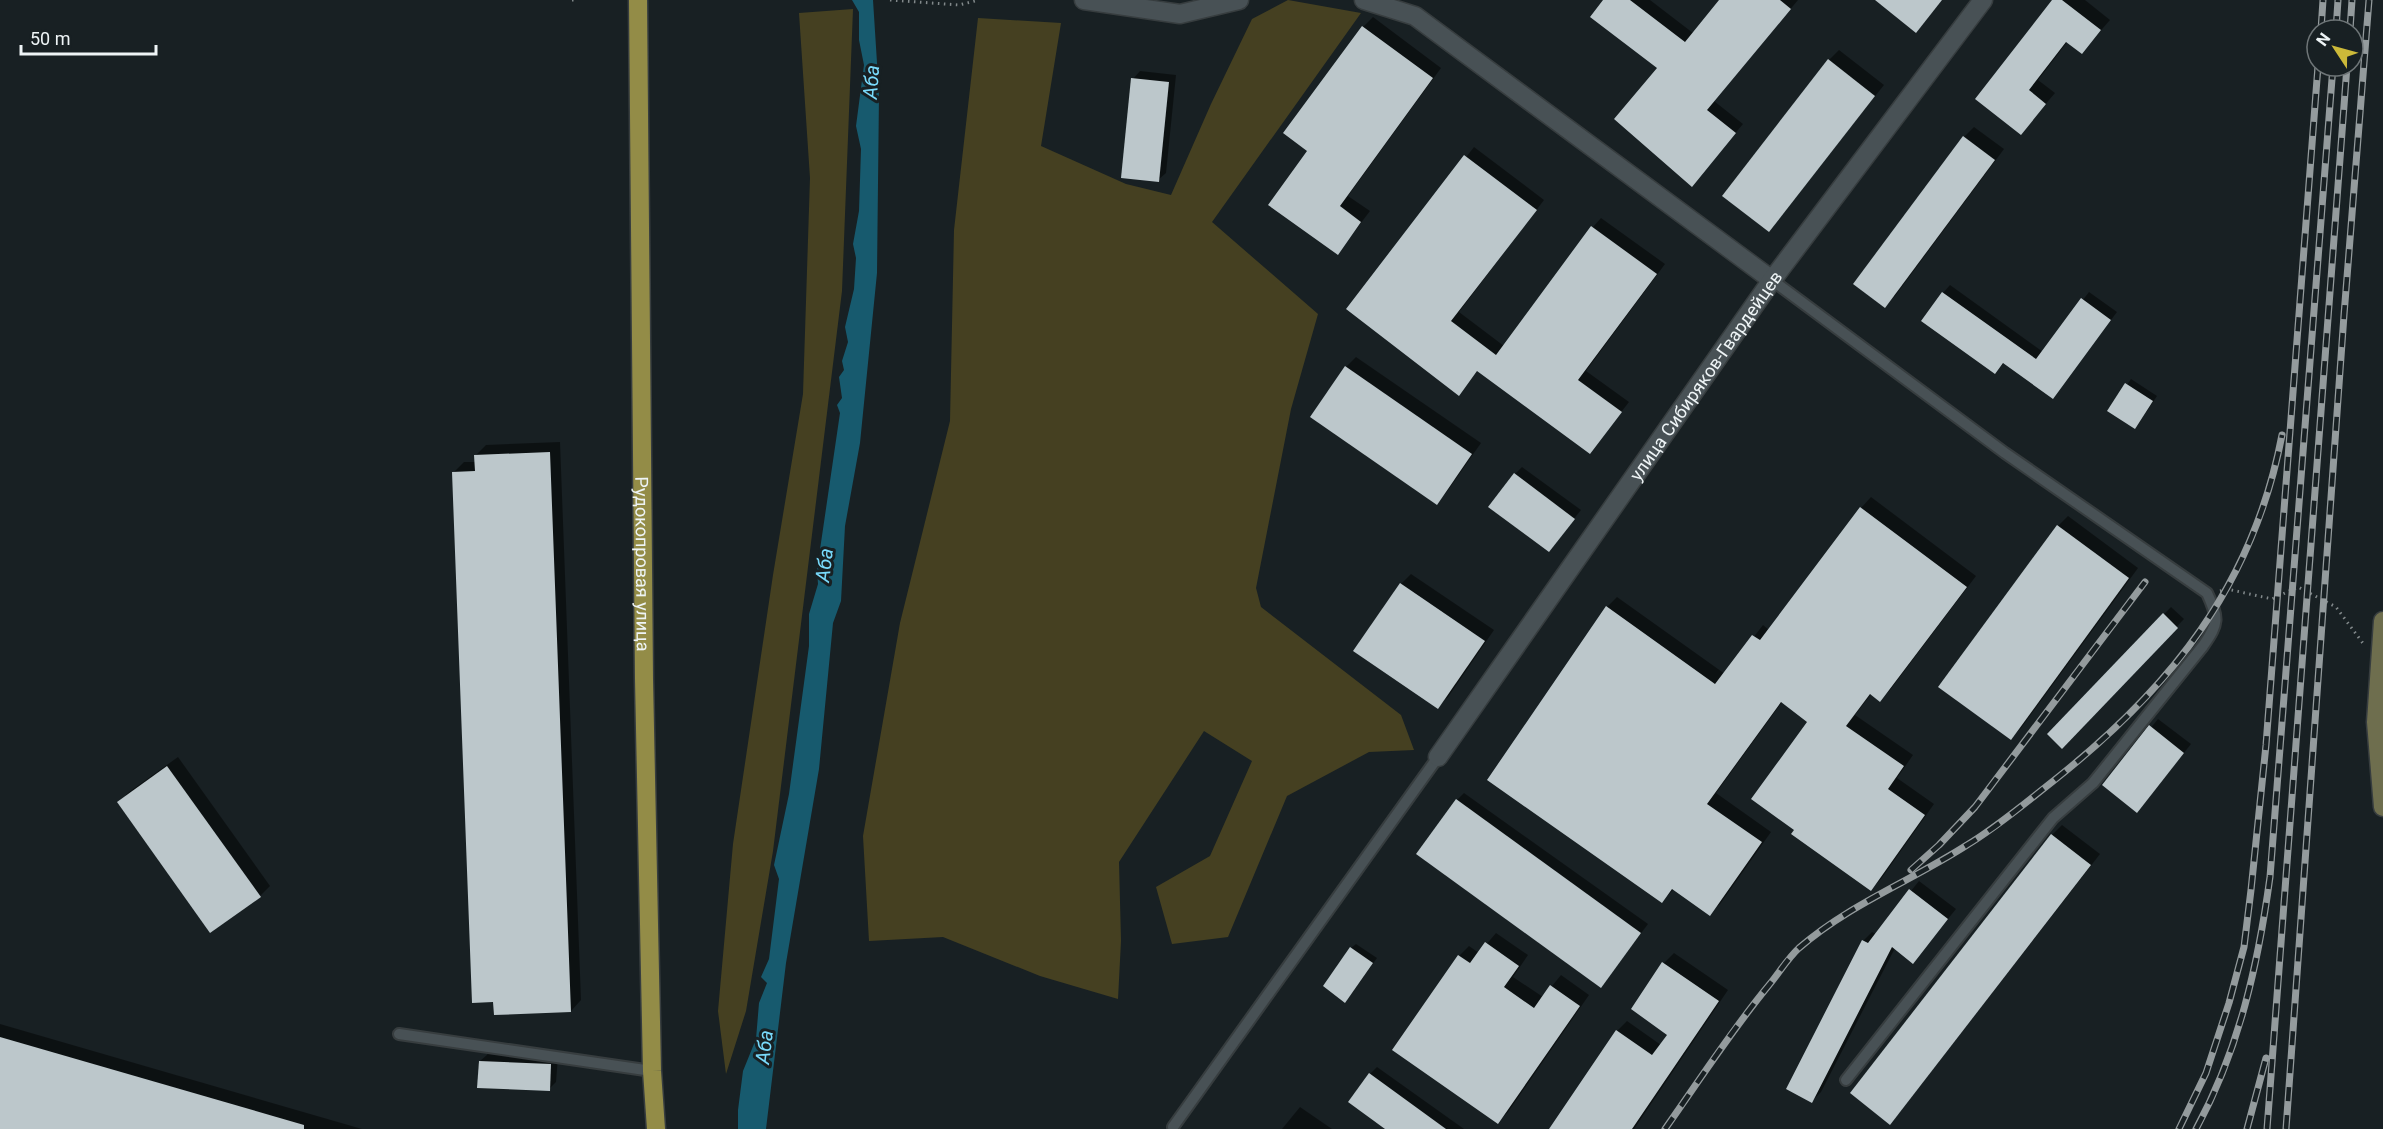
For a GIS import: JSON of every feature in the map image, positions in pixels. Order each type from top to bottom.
[{"type":"main road","name":"Рудокопровая улица","points":[[638,0],[644,679],[652,1071],[656,1129]]},
{"type":"main road","points":[[2383,621],[2376,722],[2383,807]]},
{"type":"street","points":[[1084,0],[1180,14],[1239,0]]},
{"type":"street","points":[[1364,0],[1415,16],[1772,280]]},
{"type":"street","name":"улица Сибиряков-Гвардейцев","points":[[1438,757],[1772,280],[1983,0]]},
{"type":"lane","points":[[1772,280],[2005,453],[2207,593],[2215,610],[2216,627],[2203,646],[2093,783],[2053,818],[1846,1080]]},
{"type":"lane","points":[[1173,1127],[1438,757]]},
{"type":"lane","points":[[399,1034],[652,1071]]},
{"type":"path","points":[[890,0],[959,5],[979,0]]},
{"type":"path","points":[[2207,593],[2227,589],[2272,599],[2298,587],[2336,607],[2359,641],[2379,660]]},
{"type":"shaded area","points":[[1288,0],[1361,13],[1212,222],[1318,314],[1291,409],[1256,588],[1261,607],[1401,715],[1414,750],[1369,752],[1287,796],[1228,937],[1172,944],[1156,887],[1210,856],[1252,761],[1204,731],[1119,862],[1121,941],[1118,999],[1040,976],[943,937],[869,941],[863,836],[900,623],[950,421],[954,230],[978,18],[1061,23],[1041,146],[1126,184],[1171,195],[1252,19]]},
{"type":"shaded area","points":[[853,9],[842,291],[773,851],[746,1011],[726,1074],[718,1011],[733,844],[773,575],[803,394],[810,178],[799,13]]},
{"type":"water","name":"Аба","points":[[852,0],[873,0],[879,94],[877,273],[860,443],[845,526],[841,601],[833,623],[819,769],[786,963],[766,1129],[738,1129],[743,1071],[756,1039],[759,1003],[767,983],[761,977],[769,959],[779,879],[774,865],[789,794],[809,646],[809,614],[818,584],[817,570],[840,413],[837,405],[842,398],[839,377],[844,370],[842,361],[848,342],[845,327],[854,289],[856,258],[853,244],[859,211],[861,149],[856,126],[864,65],[859,40],[859,12]]},
{"type":"building","points":[[1603,0],[1630,0],[1685,42],[1719,0],[1780,0],[1791,9],[1707,110],[1736,133],[1692,187],[1614,119],[1657,68],[1590,17]]},
{"type":"building","points":[[1875,0],[1942,0],[1916,33]]},
{"type":"building","points":[[2052,0],[2062,0],[2101,30],[2082,54],[2066,42],[2029,90],[2046,104],[2021,135],[1975,99]]},
{"type":"building","points":[[1362,26],[1433,78],[1340,206],[1361,222],[1338,255],[1268,205],[1307,151],[1283,133]]},
{"type":"building","points":[[1828,59],[1875,96],[1769,232],[1722,196]]},
{"type":"building","points":[[1131,78],[1169,82],[1159,182],[1121,178]]},
{"type":"building","points":[[1963,136],[1995,160],[1885,308],[1853,284]]},
{"type":"building","points":[[1464,155],[1537,210],[1451,321],[1496,355],[1591,226],[1657,274],[1578,380],[1622,412],[1590,454],[1477,371],[1459,396],[1346,309]]},
{"type":"building","points":[[1942,292],[2036,359],[2081,298],[2111,320],[2053,399],[2003,363],[1995,374],[1921,321]]},
{"type":"building","points":[[1345,366],[1472,454],[1437,505],[1310,417]]},
{"type":"building","points":[[2125,383],[2153,401],[2135,429],[2107,411]]},
{"type":"building","points":[[550,452],[571,1012],[494,1015],[493,1002],[472,1003],[452,472],[475,471],[474,455]]},
{"type":"building","points":[[1514,473],[1575,519],[1549,552],[1488,507]]},
{"type":"building","points":[[1860,507],[1967,587],[1880,702],[1870,694],[1846,726],[1904,766],[1888,789],[1925,815],[1871,891],[1791,834],[1794,830],[1751,799],[1807,722],[1781,702],[1707,804],[1762,842],[1710,916],[1672,889],[1662,903],[1487,780],[1606,606],[1715,684],[1752,635],[1760,640]]},
{"type":"building","points":[[2057,525],[2129,578],[2011,740],[1938,687]]},
{"type":"building","points":[[1400,583],[1485,641],[1438,709],[1353,651]]},
{"type":"building","points":[[2163,613],[2178,628],[2062,749],[2047,734]]},
{"type":"building","points":[[2149,725],[2184,753],[2137,813],[2102,785]]},
{"type":"building","points":[[167,766],[261,897],[210,933],[117,802]]},
{"type":"building","points":[[1456,799],[1641,933],[1601,988],[1416,854]]},
{"type":"building","points":[[2051,834],[2091,865],[1890,1125],[1850,1093]]},
{"type":"building","points":[[1909,889],[1948,919],[1913,964],[1892,947],[1812,1103],[1786,1089],[1862,940],[1868,943]]},
{"type":"building","points":[[1485,942],[1519,966],[1504,987],[1534,1008],[1550,985],[1580,1006],[1498,1124],[1392,1050],[1458,955],[1470,963]]},
{"type":"building","points":[[1350,947],[1373,963],[1345,1003],[1323,986]]},
{"type":"building","points":[[1662,962],[1719,1001],[1632,1129],[1549,1129],[1616,1030],[1652,1055],[1667,1035],[1631,1009]]},
{"type":"building","points":[[0,1037],[304,1125],[304,1129],[0,1129]]},
{"type":"building","points":[[479,1061],[551,1064],[550,1091],[477,1088]]},
{"type":"building","points":[[1369,1073],[1446,1129],[1385,1129],[1348,1102]]},
{"type":"railway","points":[[2322,18],[2323,0]]},
{"type":"railway","points":[[2337,18],[2338,0]]},
{"type":"railway","points":[[2351,18],[2352,0]]},
{"type":"railway","points":[[2286,1129],[2344,315],[2369,0]]},
{"type":"railway","points":[[2179,1129],[2206,1073],[2229,1003],[2244,947],[2266,745],[2317,78]]},
{"type":"railway","points":[[2196,1129],[2224,1069],[2245,1006],[2253,975],[2270,877],[2332,78]]},
{"type":"railway","points":[[2267,1129],[2346,78]]},
{"type":"railway","points":[[1665,1129],[1742,1020],[1799,948],[1839,918],[1946,858],[2000,823],[2095,747],[2134,710],[2169,671],[2200,630],[2228,587],[2250,540],[2269,489],[2282,435]]},
{"type":"railway","points":[[1911,870],[1939,845],[1975,807],[2145,582]]},
{"type":"railway","points":[[2247,1129],[2266,1058]]}]
